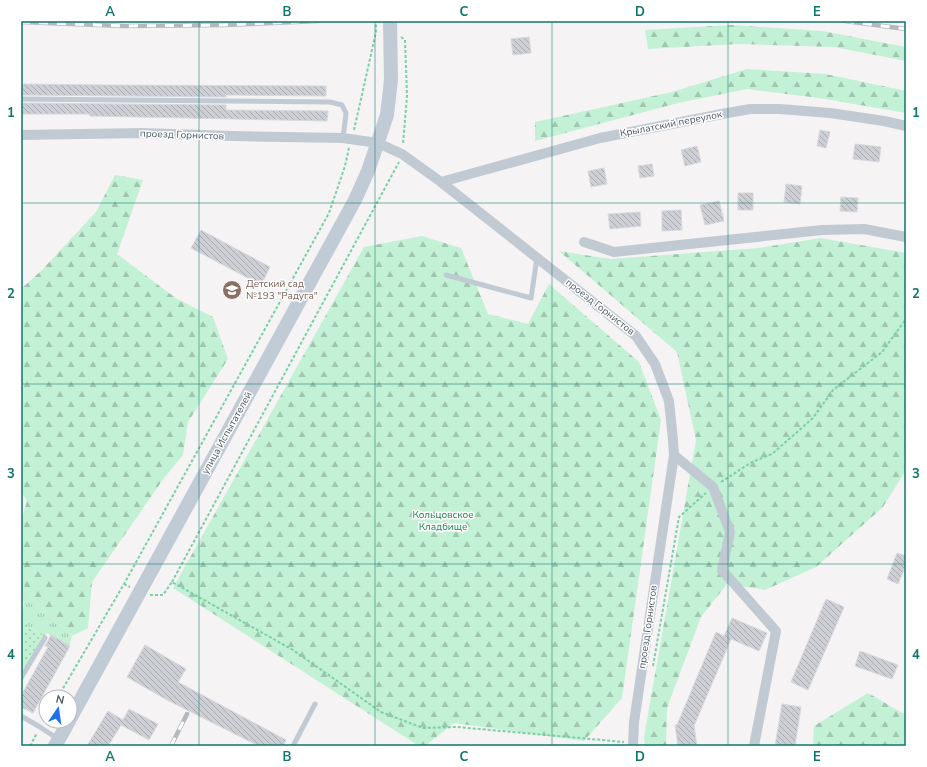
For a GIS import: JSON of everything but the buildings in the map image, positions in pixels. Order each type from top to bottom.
[{"type":"main road","name":"улица Испытателей","points":[[78,705],[355,200],[368,172],[387,114],[391,80],[390,21]]},
{"type":"main road","name":"улица Испытателей","points":[[57,743],[65,729]]},
{"type":"street","name":"Крылатский переулок","points":[[441,182],[600,138],[750,109],[830,112],[884,120],[906,126]]},
{"type":"street","name":"проезд Горнистов","points":[[21,135],[142,133],[347,138],[378,143],[402,154],[441,182],[636,336],[655,364],[669,401],[674,455],[635,714],[632,744]]},
{"type":"street","points":[[584,242],[614,252],[822,230],[864,229],[906,237]]},
{"type":"street","points":[[674,455],[713,487],[730,532],[722,570],[776,631],[754,746]]},
{"type":"lane","points":[[21,99],[330,102],[342,105],[346,113],[347,138]]},
{"type":"lane","points":[[446,275],[531,298],[537,258]]},
{"type":"lane","points":[[21,678],[45,638]]},
{"type":"lane","points":[[293,746],[315,704]]},
{"type":"lane","points":[[21,716],[40,727],[57,743]]},
{"type":"path","points":[[63,689],[124,584],[329,213],[345,166],[347,138],[376,32],[376,21]]},
{"type":"path","points":[[124,584],[148,595],[162,595],[172,582],[399,162],[402,154],[407,96],[405,40],[398,33]]},
{"type":"path","points":[[652,673],[679,517],[713,487],[752,462],[772,454],[813,418],[833,390],[882,352],[906,319]]},
{"type":"path","points":[[172,582],[293,650],[381,712],[423,728],[457,728],[632,744]]},
{"type":"green space","points":[[731,25],[822,31],[906,47],[906,61],[834,47],[736,44],[648,49],[645,30]]},
{"type":"green space","points":[[747,69],[825,74],[906,91],[906,113],[819,98],[747,89],[678,103],[535,141],[535,122],[672,92]]},
{"type":"green space","points":[[115,175],[143,180],[117,254],[177,299],[213,317],[228,359],[188,422],[183,455],[164,478],[92,582],[88,628],[72,636],[39,606],[21,582],[21,521],[27,501],[21,492],[21,289],[42,270],[96,212]]},
{"type":"green space","name":"Кольцовское Кладбище","points":[[422,236],[461,248],[488,314],[528,324],[549,284],[639,362],[661,420],[622,698],[584,741],[454,723],[425,746],[419,746],[173,588],[364,247]]},
{"type":"green space","points":[[821,238],[906,253],[906,470],[883,507],[816,567],[765,590],[727,584],[701,617],[667,708],[666,746],[645,746],[644,737],[696,440],[677,352],[559,251],[610,259],[759,248]]},
{"type":"green space","points":[[21,582],[39,606],[72,636],[69,647],[47,633],[44,637],[21,622],[24,601],[21,599]]},
{"type":"green space","points":[[21,622],[44,637],[21,674]]},
{"type":"green space","points":[[868,693],[906,715],[906,746],[813,746],[814,726]]},
{"type":"railway","points":[[21,22],[124,26],[224,25],[318,21]]},
{"type":"railway","points":[[845,21],[906,29]]},
{"type":"railway","points":[[171,746],[187,714]]},
{"type":"place","name":"Детский сад №193 \"Радуга\"","points":[[232,290]]}]
